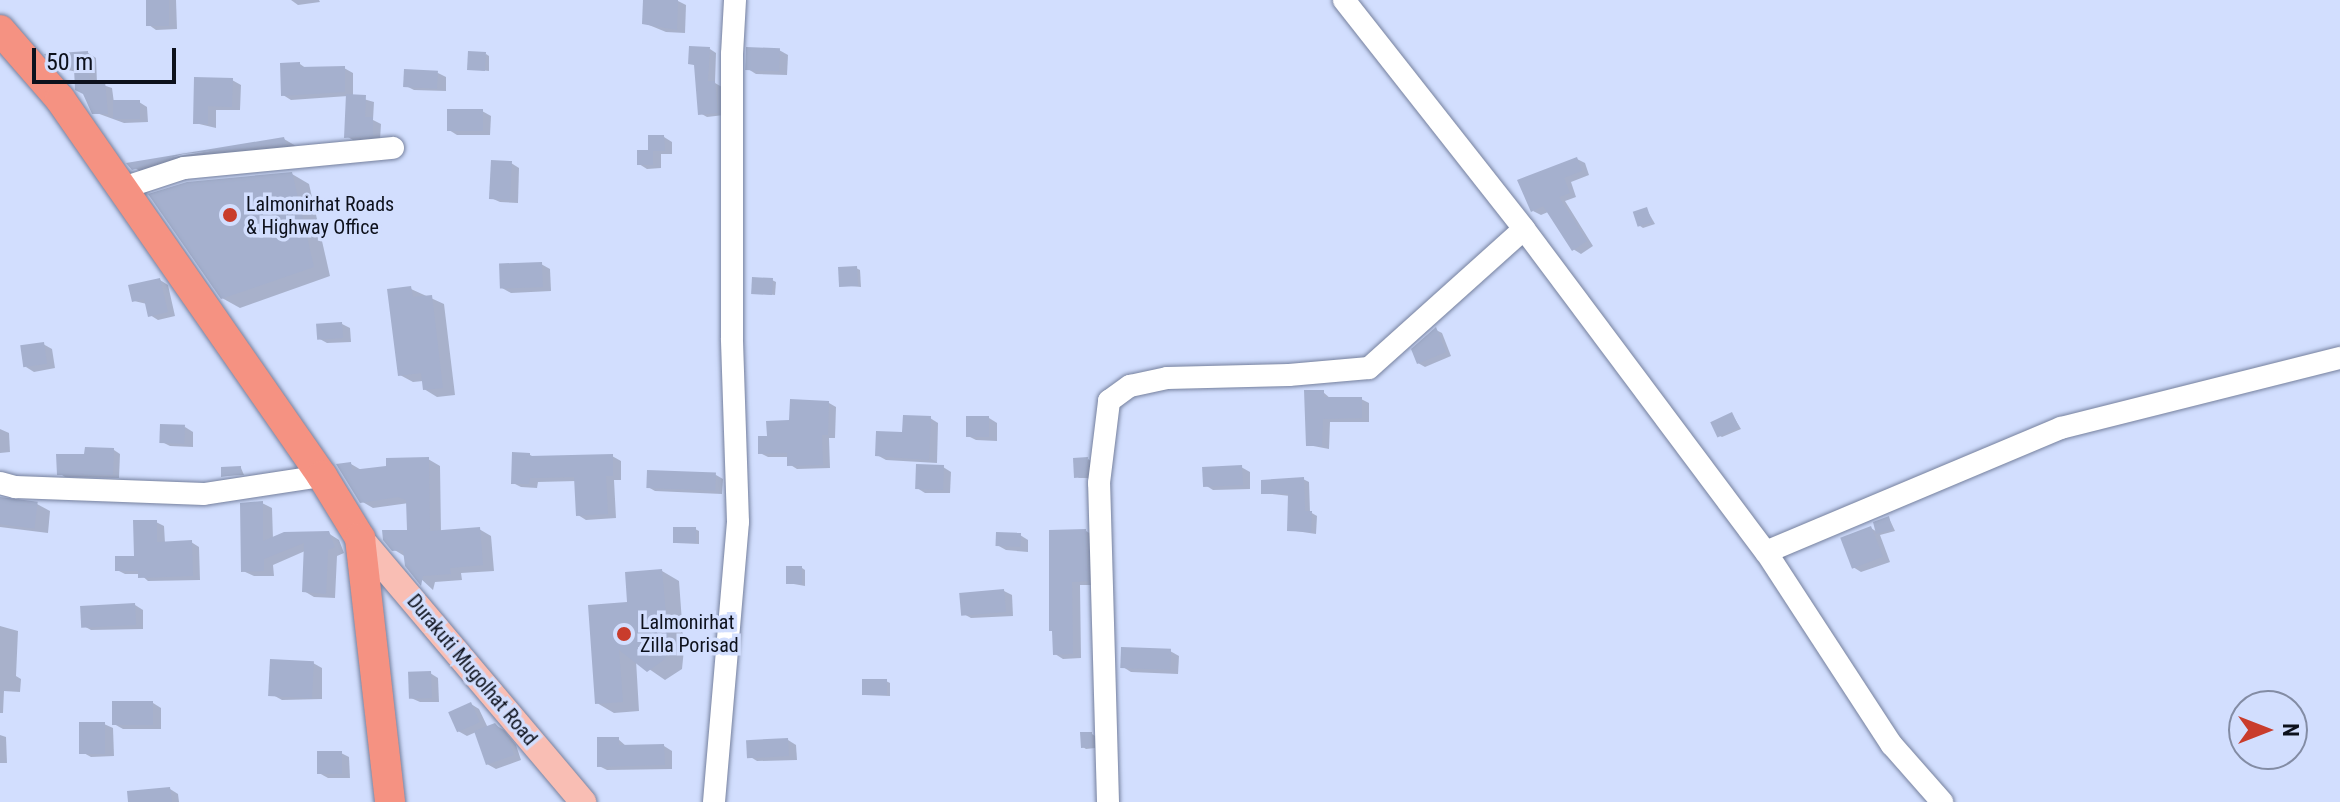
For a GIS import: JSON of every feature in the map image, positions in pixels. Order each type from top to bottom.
[{"type":"highway","points":[[0,30],[60,99],[322,476],[360,538],[390,802]]},
{"type":"main road","name":"Durakuti Mugolhat Road","points":[[360,538],[583,802]]},
{"type":"street","points":[[714,802],[738,522],[732,338],[735,0]]},
{"type":"street","points":[[1344,0],[1524,229],[1766,552],[1892,745],[1942,802]]},
{"type":"street","points":[[123,188],[184,168],[393,148]]},
{"type":"street","points":[[1108,802],[1099,483],[1109,401],[1130,386],[1167,378],[1289,375],[1369,368],[1524,229]]},
{"type":"street","points":[[1766,552],[2061,428],[2340,358]]},
{"type":"street","points":[[0,483],[15,487],[204,494],[322,476]]},
{"type":"building","points":[[146,0],[169,0],[169,26],[146,26]]},
{"type":"building","points":[[643,0],[678,0],[677,30],[642,24]]},
{"type":"building","points":[[689,46],[710,47],[708,81],[715,81],[718,113],[698,115],[694,65],[688,64]]},
{"type":"building","points":[[746,47],[780,48],[779,71],[745,70]]},
{"type":"building","points":[[88,51],[90,82],[105,81],[108,114],[92,114],[83,94],[75,90],[74,68],[58,69],[44,54]]},
{"type":"building","points":[[468,51],[486,52],[485,71],[467,70]]},
{"type":"building","points":[[300,62],[300,67],[345,66],[345,92],[281,96],[280,63]]},
{"type":"building","points":[[404,69],[438,71],[437,89],[403,87]]},
{"type":"building","points":[[194,77],[233,78],[232,107],[208,106],[208,124],[193,124]]},
{"type":"building","points":[[346,94],[366,95],[365,117],[373,117],[373,136],[344,138]]},
{"type":"building","points":[[113,100],[140,100],[140,119],[113,119]]},
{"type":"building","points":[[447,109],[483,109],[483,131],[447,131]]},
{"type":"building","points":[[648,135],[664,135],[665,151],[653,151],[653,165],[637,165],[637,150],[648,150]]},
{"type":"building","points":[[284,137],[286,144],[183,154],[132,170],[126,163]]},
{"type":"building","points":[[1577,157],[1582,171],[1564,178],[1570,193],[1559,197],[1587,241],[1572,251],[1543,206],[1531,212],[1517,180]]},
{"type":"building","points":[[491,160],[512,161],[510,200],[489,199]]},
{"type":"building","name":"Lalmonirhat Roads & Highway Office","points":[[292,172],[314,267],[221,299],[148,194],[187,182]]},
{"type":"building","points":[[1647,207],[1652,222],[1638,227],[1633,212]]},
{"type":"building","points":[[542,262],[543,287],[500,288],[499,264]]},
{"type":"building","points":[[857,266],[858,286],[839,287],[838,267]]},
{"type":"building","points":[[752,277],[773,278],[772,295],[751,294]]},
{"type":"building","points":[[160,278],[168,312],[148,317],[144,299],[132,302],[128,285]]},
{"type":"building","points":[[411,286],[413,297],[432,295],[443,388],[423,390],[421,373],[398,376],[387,289]]},
{"type":"building","points":[[342,322],[343,338],[317,340],[316,324]]},
{"type":"building","points":[[1436,327],[1446,352],[1417,364],[1411,349]]},
{"type":"building","points":[[44,342],[47,364],[23,367],[20,345]]},
{"type":"building","points":[[1304,390],[1324,390],[1324,397],[1362,397],[1362,418],[1323,419],[1322,446],[1306,446]]},
{"type":"building","points":[[790,399],[829,401],[828,435],[822,435],[823,465],[787,466],[787,453],[758,454],[758,436],[767,436],[766,421],[789,420]]},
{"type":"building","points":[[1732,412],[1739,427],[1717,438],[1710,422]]},
{"type":"building","points":[[903,415],[931,416],[929,460],[875,456],[876,431],[902,432]]},
{"type":"building","points":[[966,416],[989,416],[989,437],[966,437]]},
{"type":"building","points":[[160,424],[185,425],[184,444],[159,443]]},
{"type":"building","points":[[85,447],[114,448],[113,475],[57,475],[56,454],[84,454]]},
{"type":"building","points":[[512,452],[530,453],[530,456],[613,454],[613,476],[606,476],[608,514],[576,516],[574,477],[530,478],[529,484],[511,484]]},
{"type":"building","points":[[429,457],[430,531],[480,527],[483,565],[450,568],[451,574],[423,576],[421,586],[405,566],[403,550],[392,551],[383,540],[382,530],[407,530],[406,500],[398,497],[360,503],[336,464],[351,462],[352,470],[386,466],[386,458]]},
{"type":"building","points":[[1088,457],[1086,477],[1074,478],[1073,458]]},
{"type":"building","points":[[916,464],[944,465],[943,490],[915,489]]},
{"type":"building","points":[[1242,465],[1243,485],[1203,487],[1202,467]]},
{"type":"building","points":[[241,466],[241,474],[221,477],[221,467]]},
{"type":"building","points":[[647,470],[716,472],[715,490],[646,488]]},
{"type":"building","points":[[1304,477],[1305,511],[1312,511],[1311,532],[1287,531],[1288,494],[1261,494],[1261,480]]},
{"type":"building","points":[[0,497],[38,502],[34,528],[0,524]]},
{"type":"building","points":[[263,501],[263,541],[284,532],[329,531],[335,547],[328,550],[326,594],[302,592],[304,543],[264,559],[264,571],[241,572],[240,503]]},
{"type":"building","points":[[1889,516],[1892,530],[1876,534],[1873,522]]},
{"type":"building","points":[[133,520],[157,520],[157,542],[192,540],[193,576],[138,578],[138,571],[115,571],[115,556],[134,556]]},
{"type":"building","points":[[1871,526],[1883,557],[1852,569],[1840,538]]},
{"type":"building","points":[[673,527],[696,527],[696,543],[673,543]]},
{"type":"building","points":[[1086,529],[1088,581],[1072,582],[1073,654],[1053,655],[1052,631],[1049,631],[1049,530]]},
{"type":"building","points":[[996,532],[1021,533],[1020,547],[996,546]]},
{"type":"building","points":[[786,566],[802,566],[802,584],[786,584]]},
{"type":"building","name":"Lalmonirhat Zilla Porisad","points":[[662,569],[668,638],[665,659],[647,672],[619,650],[623,702],[595,704],[588,605],[627,602],[625,572]]},
{"type":"building","points":[[1004,589],[1006,612],[961,616],[959,593]]},
{"type":"building","points":[[135,603],[136,625],[81,628],[80,606]]},
{"type":"building","points":[[1121,647],[1171,649],[1170,670],[1120,668]]},
{"type":"building","points":[[270,659],[314,661],[312,698],[268,696]]},
{"type":"building","points":[[431,671],[432,698],[409,699],[408,672]]},
{"type":"building","points":[[862,679],[887,679],[887,695],[862,695]]},
{"type":"building","points":[[112,701],[153,701],[153,725],[112,725]]},
{"type":"building","points":[[471,702],[480,722],[457,732],[448,712]]},
{"type":"building","points":[[79,722],[105,722],[105,754],[79,754]]},
{"type":"building","points":[[495,723],[508,738],[514,755],[486,765],[474,731]]},
{"type":"building","points":[[1080,732],[1092,732],[1092,747],[1081,748]]},
{"type":"building","points":[[597,737],[619,737],[619,745],[664,744],[665,765],[597,767]]},
{"type":"building","points":[[788,738],[789,756],[747,758],[746,740]]},
{"type":"building","points":[[317,751],[342,751],[342,774],[317,774]]},
{"type":"building","points":[[170,787],[172,802],[128,802],[127,791]]},
{"type":"place","name":"Lalmonirhat Roads & Highway Office","points":[[230,215]]},
{"type":"place","name":"Lalmonirhat Zilla Porisad","points":[[624,634]]}]
